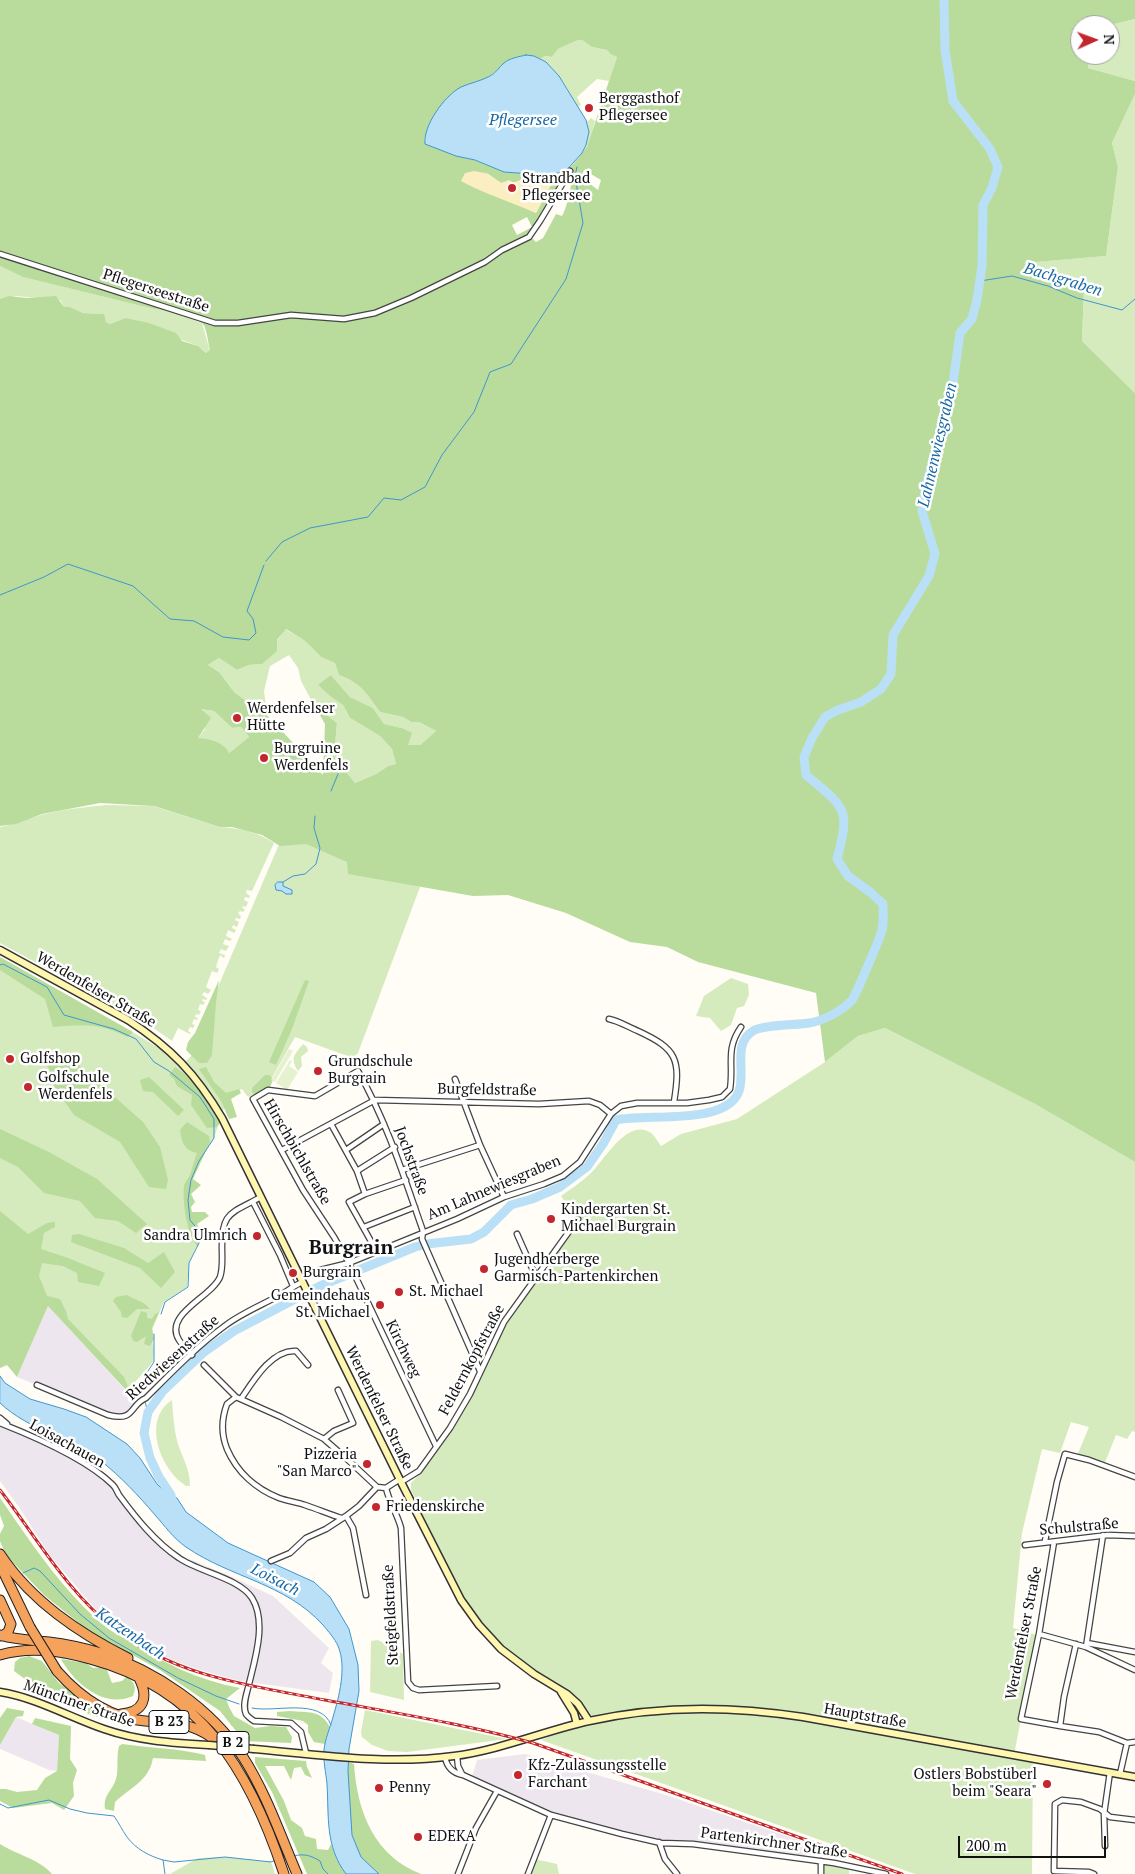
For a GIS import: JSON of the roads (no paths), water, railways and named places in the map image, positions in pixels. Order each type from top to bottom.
[{"type":"highway","points":[[0,1554],[19,1579],[52,1610],[92,1638],[136,1662],[141,1674],[144,1692],[140,1706],[130,1713],[117,1715]]},
{"type":"highway","name":"B 23","points":[[0,1565],[30,1627],[58,1671],[82,1695],[117,1715],[140,1721],[185,1724],[218,1740]]},
{"type":"highway","points":[[0,1600],[11,1624],[8,1632],[1,1635]]},
{"type":"highway","name":"B 2","points":[[1,1635],[13,1639],[48,1642],[101,1653],[141,1674],[165,1683],[199,1708],[219,1727],[243,1757],[262,1791],[297,1874]]},
{"type":"highway","name":"B 2","points":[[0,1655],[21,1650],[61,1652],[98,1661],[141,1674],[171,1697],[192,1714],[218,1740],[245,1779],[284,1874]]},
{"type":"street","name":"Pflegerseestraße","points":[[0,254],[215,323],[236,324],[291,315],[344,319],[375,313],[412,298],[485,262],[502,250],[529,236],[570,171]]},
{"type":"street","name":"Werdenfelser Straße","points":[[0,950],[128,1020],[168,1049],[207,1092],[222,1118],[461,1600],[479,1625],[501,1649],[576,1702],[589,1721]]},
{"type":"street","points":[[609,1019],[617,1020],[661,1042],[670,1052],[676,1067],[674,1102]]},
{"type":"street","points":[[611,1114],[616,1109],[629,1104],[709,1100],[722,1097],[730,1089],[732,1080],[731,1049],[736,1034],[741,1027]]},
{"type":"street","name":"Jochstraße","points":[[358,1071],[374,1100],[395,1147],[423,1232],[422,1239],[480,1371]]},
{"type":"street","name":"Hirschbichlstraße","points":[[349,1263],[303,1190],[253,1099],[268,1090],[315,1096],[358,1071]]},
{"type":"street","points":[[455,1079],[480,1145],[504,1197]]},
{"type":"street","points":[[282,1150],[374,1100]]},
{"type":"street","name":"Burgfeldstraße","points":[[374,1100],[539,1104],[589,1101],[600,1105],[611,1114]]},
{"type":"street","name":"Am Lahnewiesgraben","points":[[302,1280],[312,1272],[349,1263],[457,1219],[504,1197],[563,1176],[589,1150],[611,1114]]},
{"type":"street","points":[[331,1124],[346,1150],[364,1194]]},
{"type":"street","points":[[346,1150],[384,1124]]},
{"type":"street","points":[[402,1170],[480,1145]]},
{"type":"street","points":[[356,1172],[395,1147]]},
{"type":"street","points":[[376,1252],[349,1202],[364,1194],[406,1180]]},
{"type":"street","points":[[192,1355],[179,1340],[177,1334],[176,1330],[180,1316],[205,1295],[220,1277],[222,1266],[221,1234],[225,1221],[237,1209],[261,1197]]},
{"type":"street","points":[[253,1202],[280,1255],[293,1286]]},
{"type":"street","points":[[364,1227],[415,1207]]},
{"type":"street","name":"Feldernkopfstraße","points":[[386,1488],[418,1471],[436,1446],[461,1410],[504,1322],[578,1219]]},
{"type":"street","points":[[517,1234],[536,1277]]},
{"type":"street","name":"Kirchweg","points":[[349,1263],[436,1446]]},
{"type":"street","name":"Riedwiesenstraße","points":[[37,1385],[117,1417],[124,1416],[132,1412],[226,1325],[282,1295],[302,1280]]},
{"type":"street","points":[[308,1365],[296,1351],[290,1350],[280,1355],[261,1370],[239,1398],[227,1404],[222,1425],[226,1445],[235,1464],[242,1473],[258,1486],[278,1498],[343,1517],[353,1528],[366,1596]]},
{"type":"street","points":[[204,1365],[239,1398],[296,1424],[324,1440],[377,1487],[386,1488]]},
{"type":"street","points":[[324,1440],[334,1431],[353,1423],[338,1390]]},
{"type":"street","name":"Loisachauen","points":[[0,1418],[12,1428]]},
{"type":"street","name":"Loisachauen","points":[[0,1423],[86,1465],[114,1486],[152,1535],[172,1554],[232,1583],[250,1595],[256,1606],[259,1619],[259,1633],[245,1700],[246,1713],[254,1721],[286,1722],[295,1725],[301,1732],[306,1753]]},
{"type":"street","points":[[1045,1541],[1064,1454],[1089,1460],[1135,1477]]},
{"type":"street","points":[[271,1561],[290,1553],[306,1538],[326,1529],[359,1506],[377,1487]]},
{"type":"street","name":"Steigfeldstraße","points":[[386,1488],[389,1499],[397,1513],[400,1528],[408,1682],[413,1688],[419,1690],[496,1686]]},
{"type":"street","points":[[1086,1645],[1103,1536]]},
{"type":"street","name":"Schulstraße","points":[[1025,1544],[1103,1536],[1135,1536]]},
{"type":"street","name":"Werdenfelser Straße","points":[[1054,1542],[1039,1634],[1021,1719],[1060,1726]]},
{"type":"street","points":[[1039,1634],[1076,1644],[1135,1652]]},
{"type":"street","points":[[1076,1644],[1064,1697],[1060,1726],[1099,1732],[1127,1743],[1135,1742]]},
{"type":"street","points":[[1086,1645],[1135,1670]]},
{"type":"street","name":"Werdenfelser Straße","points":[[559,1689],[574,1713],[577,1724]]},
{"type":"street","name":"Münchner Straße","points":[[0,1692],[38,1702],[105,1730],[130,1736],[210,1746],[354,1758],[445,1757]]},
{"type":"street","name":"Hauptstraße","points":[[445,1757],[518,1742],[577,1724],[618,1715],[667,1710],[732,1709],[767,1712],[1135,1777]]},
{"type":"street","points":[[1120,1774],[1127,1743]]},
{"type":"street","points":[[457,1756],[458,1766],[463,1775]]},
{"type":"street","name":"Partenkirchner Straße","points":[[445,1757],[446,1764],[454,1773],[463,1775],[550,1815],[659,1842],[693,1844],[821,1861],[886,1874]]},
{"type":"street","points":[[1104,1846],[1104,1814],[1110,1772]]},
{"type":"street","points":[[458,1874],[476,1828],[497,1791]]},
{"type":"street","points":[[1094,1874],[1089,1872],[1054,1873],[1055,1804],[1062,1800],[1081,1802],[1100,1808],[1104,1814],[1110,1817],[1135,1820]]},
{"type":"street","points":[[528,1874],[550,1815]]},
{"type":"street","points":[[659,1842],[665,1859],[677,1874]]},
{"type":"street","points":[[821,1861],[821,1874]]},
{"type":"water","name":"Pflegersee","points":[[526,55],[534,56],[546,62],[559,76],[586,120],[589,132],[586,145],[582,153],[565,172],[545,175],[504,172],[475,160],[456,156],[425,144],[427,129],[431,120],[454,91],[490,76],[509,60]]},
{"type":"water","points":[[278,882],[283,882],[283,886],[292,890],[292,894],[276,890],[275,885]]},
{"type":"water","name":"Loisach","points":[[0,1376],[5,1383],[30,1399],[86,1417],[127,1444],[140,1458],[157,1484],[166,1493],[177,1498],[186,1512],[228,1543],[314,1582],[330,1597],[349,1629],[358,1665],[359,1691],[349,1749],[348,1771],[352,1835],[361,1857],[379,1874],[346,1874],[334,1853],[331,1842],[324,1750],[338,1700],[342,1663],[337,1643],[331,1635],[308,1611],[292,1599],[203,1558],[186,1547],[169,1532],[129,1486],[101,1461],[12,1413],[0,1403]]},
{"type":"waterway","name":"Lahnenwiesgraben","points":[[173,1506],[171,1495],[159,1477],[150,1458],[144,1433],[148,1412],[163,1391],[204,1352],[234,1331],[320,1286],[415,1247],[471,1239],[484,1232],[511,1205],[532,1199],[560,1187],[587,1167],[603,1144],[616,1120],[703,1114],[732,1102],[739,1091],[741,1083],[741,1050],[747,1036],[757,1029],[820,1020],[832,1015],[852,1000],[882,930],[883,904],[848,876],[837,859],[844,829],[844,818],[837,802],[806,775],[804,757],[812,738],[825,717],[861,702],[881,689],[891,674],[893,635],[929,576],[935,554],[922,511],[926,485],[951,397],[960,333],[972,319],[977,300],[982,266],[983,205],[992,188],[998,167],[990,149],[953,101],[945,50],[944,0]]},
{"type":"waterway","points":[[266,561],[282,542],[310,528],[368,517],[384,498],[401,500],[425,487],[442,455],[474,412],[490,372],[511,364],[566,279],[583,223],[575,176],[577,167]]},
{"type":"waterway","name":"Bachgraben","points":[[980,281],[1012,276],[1048,286],[1077,298],[1122,310],[1135,299]]},
{"type":"waterway","points":[[0,595],[44,577],[68,564],[133,586],[170,619],[194,621],[223,637],[249,640],[256,633],[253,619],[247,611],[264,565]]},
{"type":"waterway","points":[[331,791],[338,774]]},
{"type":"waterway","points":[[283,882],[293,876],[305,874],[316,864],[320,848],[314,828],[315,816]]},
{"type":"waterway","points":[[0,965],[3,964],[47,987],[64,1015],[114,1029],[136,1039],[154,1062],[169,1071],[200,1097],[214,1119],[214,1138],[199,1161],[191,1180],[188,1200],[190,1220],[199,1231],[200,1241],[189,1263],[188,1287],[165,1302],[161,1314]]},
{"type":"waterway","points":[[144,1377],[154,1362],[154,1334]]},
{"type":"waterway","points":[[145,1402],[148,1412]]},
{"type":"waterway","name":"Katzenbach","points":[[23,1573],[34,1568],[40,1571],[80,1614],[109,1638],[178,1678],[216,1696],[239,1704]]},
{"type":"waterway","name":"Katzenbach","points":[[252,1708],[296,1708],[318,1711],[326,1716],[331,1725]]},
{"type":"waterway","points":[[0,1804],[8,1808],[49,1800],[70,1809],[114,1816],[134,1845],[148,1854],[163,1860]]},
{"type":"waterway","points":[[294,1856],[305,1855],[317,1859],[328,1874]]},
{"type":"waterway","points":[[165,1874],[163,1860],[174,1862],[225,1857],[271,1862],[276,1860]]},
{"type":"railway","points":[[0,1490],[82,1599],[116,1630],[139,1646],[164,1659],[190,1669],[243,1684],[456,1724],[533,1743],[902,1874]]},
{"type":"place","name":"Berggasthof Pflegersee","points":[[589,108]]},
{"type":"place","name":"Strandbad Pflegersee","points":[[512,188]]},
{"type":"place","name":"Werdenfelser Hütte","points":[[237,718]]},
{"type":"place","name":"Burgruine Werdenfels","points":[[264,758]]},
{"type":"place","name":"Golfshop","points":[[10,1059]]},
{"type":"place","name":"Grundschule Burgrain","points":[[318,1071]]},
{"type":"place","name":"Golfschule Werdenfels","points":[[28,1087]]},
{"type":"place","name":"Kindergarten St. Michael Burgrain","points":[[551,1219]]},
{"type":"place","name":"Sandra Ulmrich","points":[[257,1236]]},
{"type":"place","name":"Jugendherberge Garmisch-Partenkirchen","points":[[484,1269]]},
{"type":"place","name":"Burgrain","points":[[293,1273]]},
{"type":"place","name":"St. Michael","points":[[399,1292]]},
{"type":"place","name":"Gemeindehaus St. Michael","points":[[380,1305]]},
{"type":"place","name":"Pizzeria \"San Marco\"","points":[[367,1464]]},
{"type":"place","name":"Friedenskirche","points":[[376,1507]]},
{"type":"place","name":"Kfz-Zulassungsstelle Farchant","points":[[518,1775]]},
{"type":"place","name":"Ostlers Bobstüberl beim \"Seara\"","points":[[1047,1784]]},
{"type":"place","name":"Penny","points":[[379,1788]]},
{"type":"place","name":"EDEKA","points":[[418,1837]]},
{"type":"district","name":"Burgrain","points":[[351,1248]]}]
